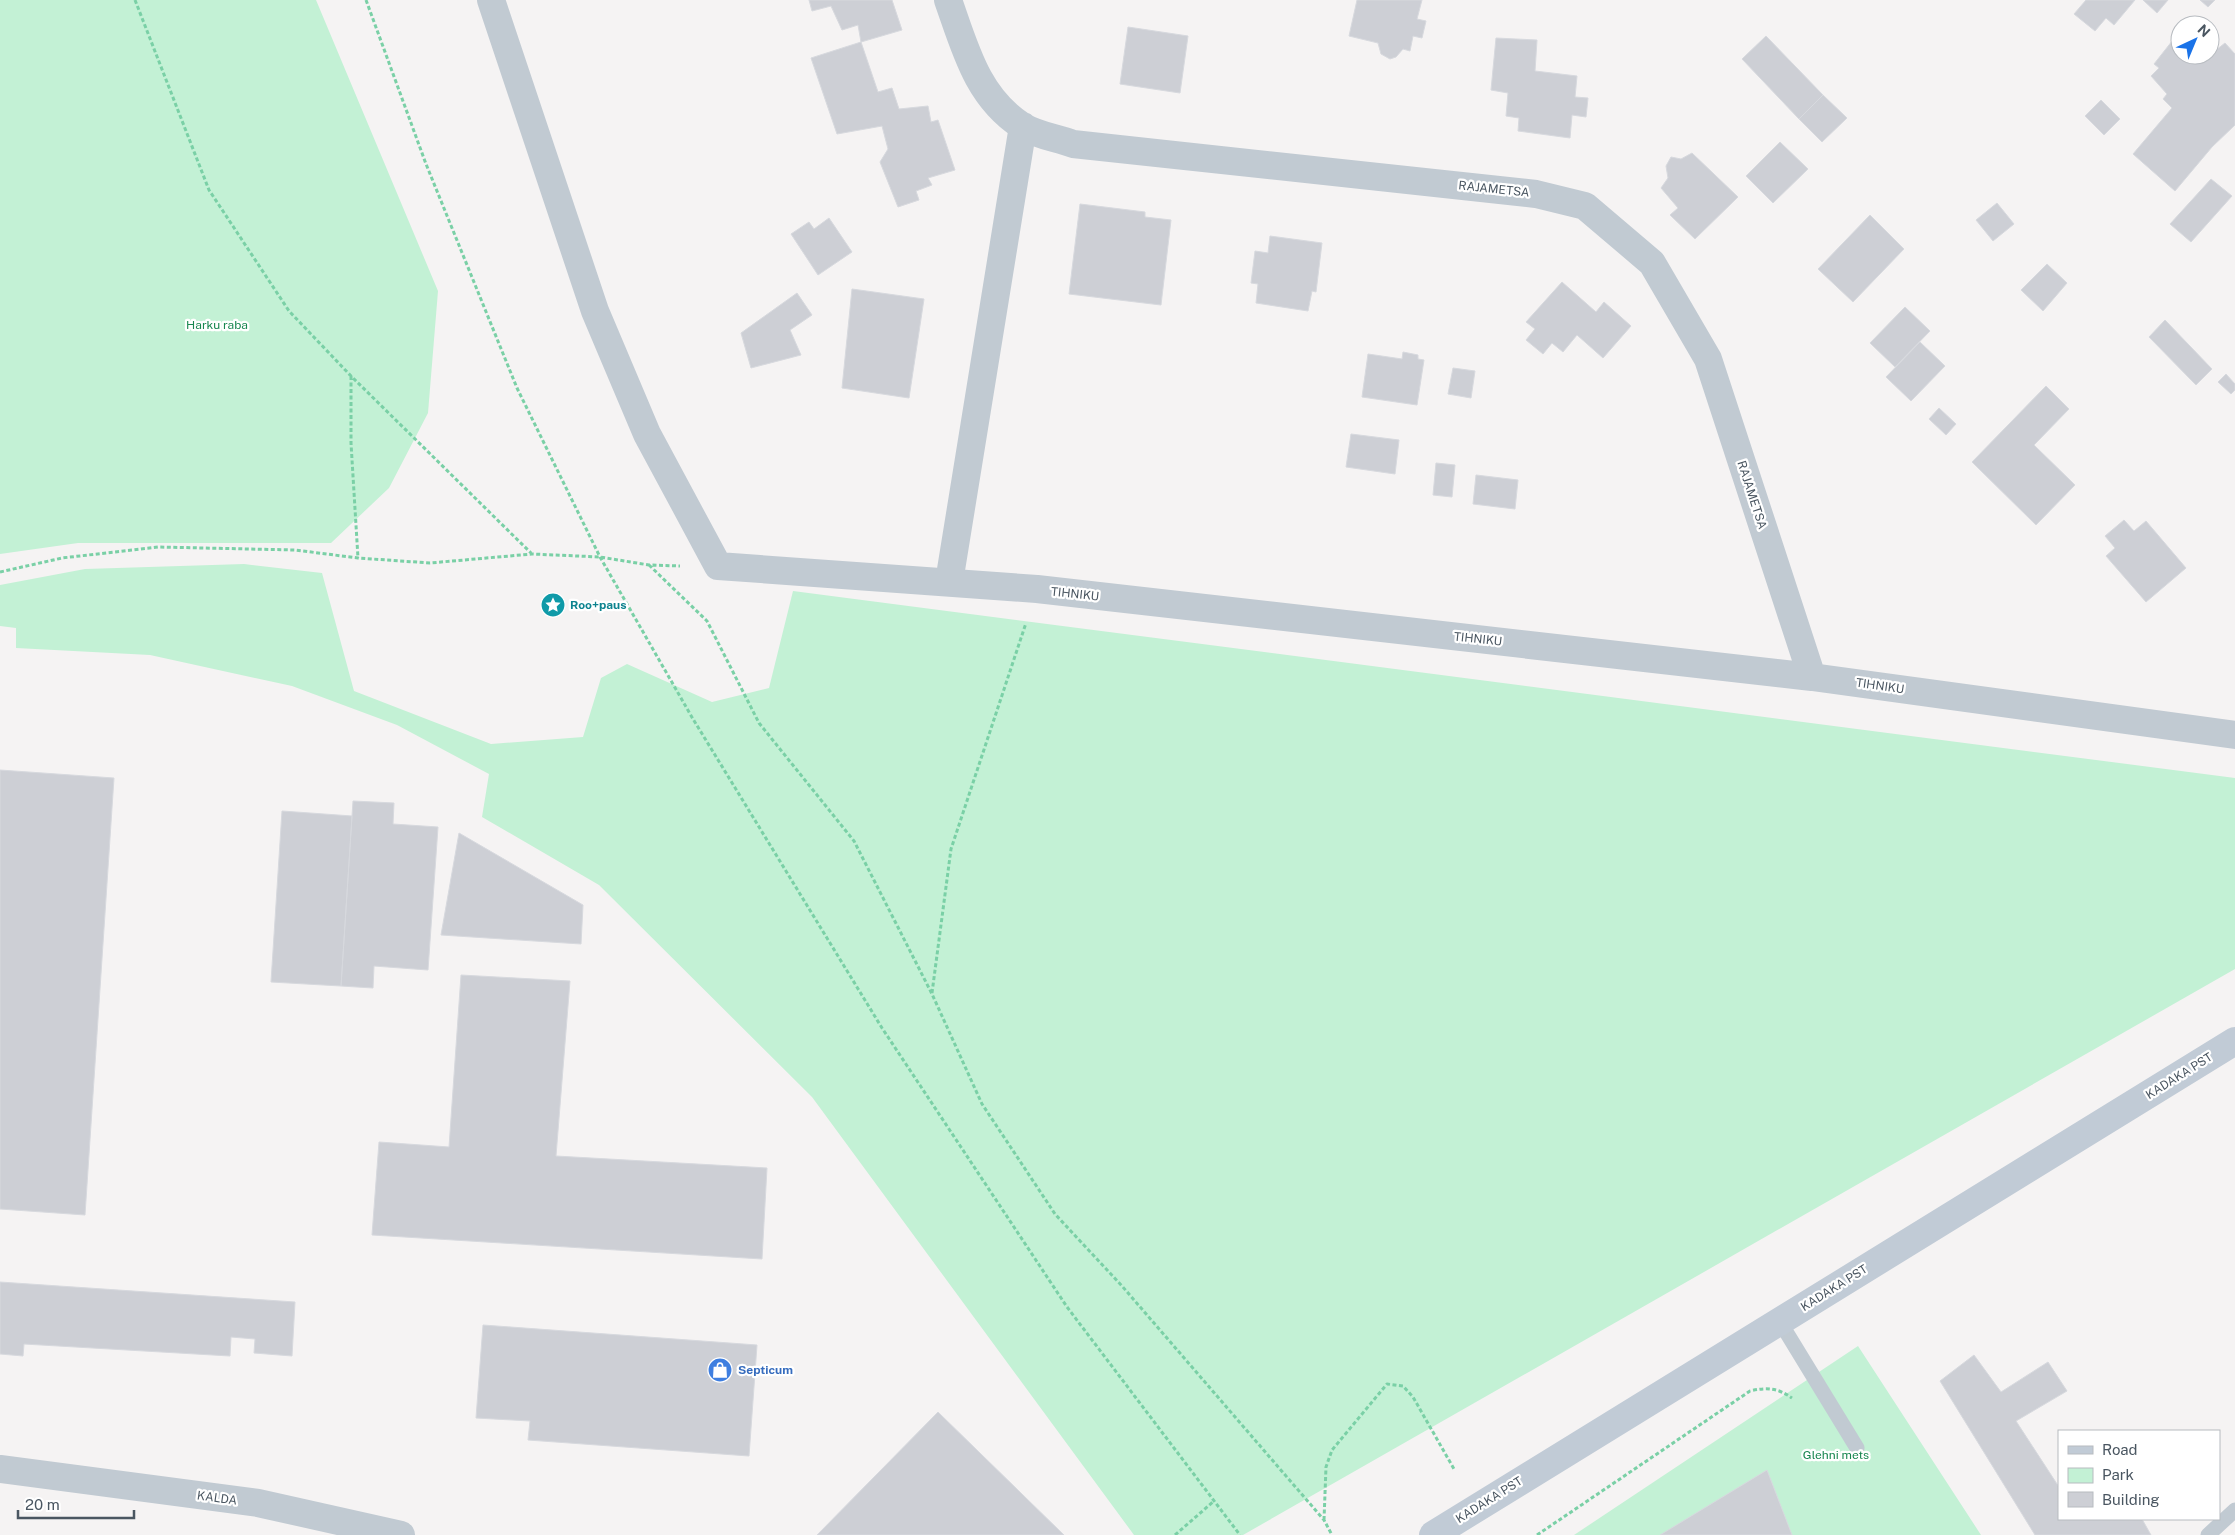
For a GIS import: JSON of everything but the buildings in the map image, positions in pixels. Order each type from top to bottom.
[{"type":"main road","name":"KADAKA PST","points":[[1433,1535],[2235,1041]]},
{"type":"street","name":"TIHNIKU","points":[[491,0],[595,311],[647,434],[718,566],[1038,589],[1812,677],[2235,735]]},
{"type":"street","name":"RAJAMETSA","points":[[948,0],[968,56],[989,97],[1023,126],[1073,144],[1536,194],[1585,206],[1652,263],[1708,359],[1812,677]]},
{"type":"street","points":[[950,582],[1023,126]]},
{"type":"street","name":"KALDA","points":[[0,1469],[258,1503],[401,1535]]},
{"type":"lane","points":[[1780,1322],[1857,1448]]},
{"type":"lane","points":[[2208,1535],[2235,1510]]},
{"type":"path","points":[[134,0],[209,190],[289,311],[351,376],[532,554]]},
{"type":"path","points":[[366,0],[426,164],[517,388],[600,557],[693,719],[882,1028],[1067,1308],[1240,1535]]},
{"type":"path","points":[[351,376],[351,443],[358,558]]},
{"type":"path","points":[[0,572],[62,558],[158,548],[295,550],[358,558],[430,563],[532,554],[600,557],[649,565],[707,621],[758,723],[854,841],[932,994],[982,1104],[1055,1214],[1122,1286],[1324,1520],[1332,1535]]},
{"type":"path","points":[[932,994],[951,849],[1038,589]]},
{"type":"path","points":[[1324,1520],[1326,1467],[1332,1450],[1387,1384],[1403,1386],[1414,1397],[1454,1468]]},
{"type":"path","points":[[1538,1535],[1750,1391],[1764,1388],[1781,1391],[1805,1408],[1824,1394]]},
{"type":"path","points":[[1175,1535],[1214,1501]]},
{"type":"green space","name":"Harku raba","points":[[0,0],[316,0],[438,291],[428,413],[389,488],[331,543],[78,543],[0,554]]},
{"type":"green space","points":[[244,564],[322,573],[354,691],[491,744],[583,737],[601,678],[627,664],[712,702],[769,688],[793,591],[2235,778],[2235,969],[1243,1535],[1134,1535],[812,1097],[599,885],[482,817],[489,774],[397,725],[292,686],[150,655],[16,648],[16,628],[0,626],[0,585],[85,569]]},
{"type":"green space","name":"Glehni mets","points":[[1858,1346],[1981,1535],[1574,1535]]},
{"type":"place","name":"Roo+paus","points":[[553,605]]},
{"type":"place","name":"Septicum","points":[[720,1370]]}]
